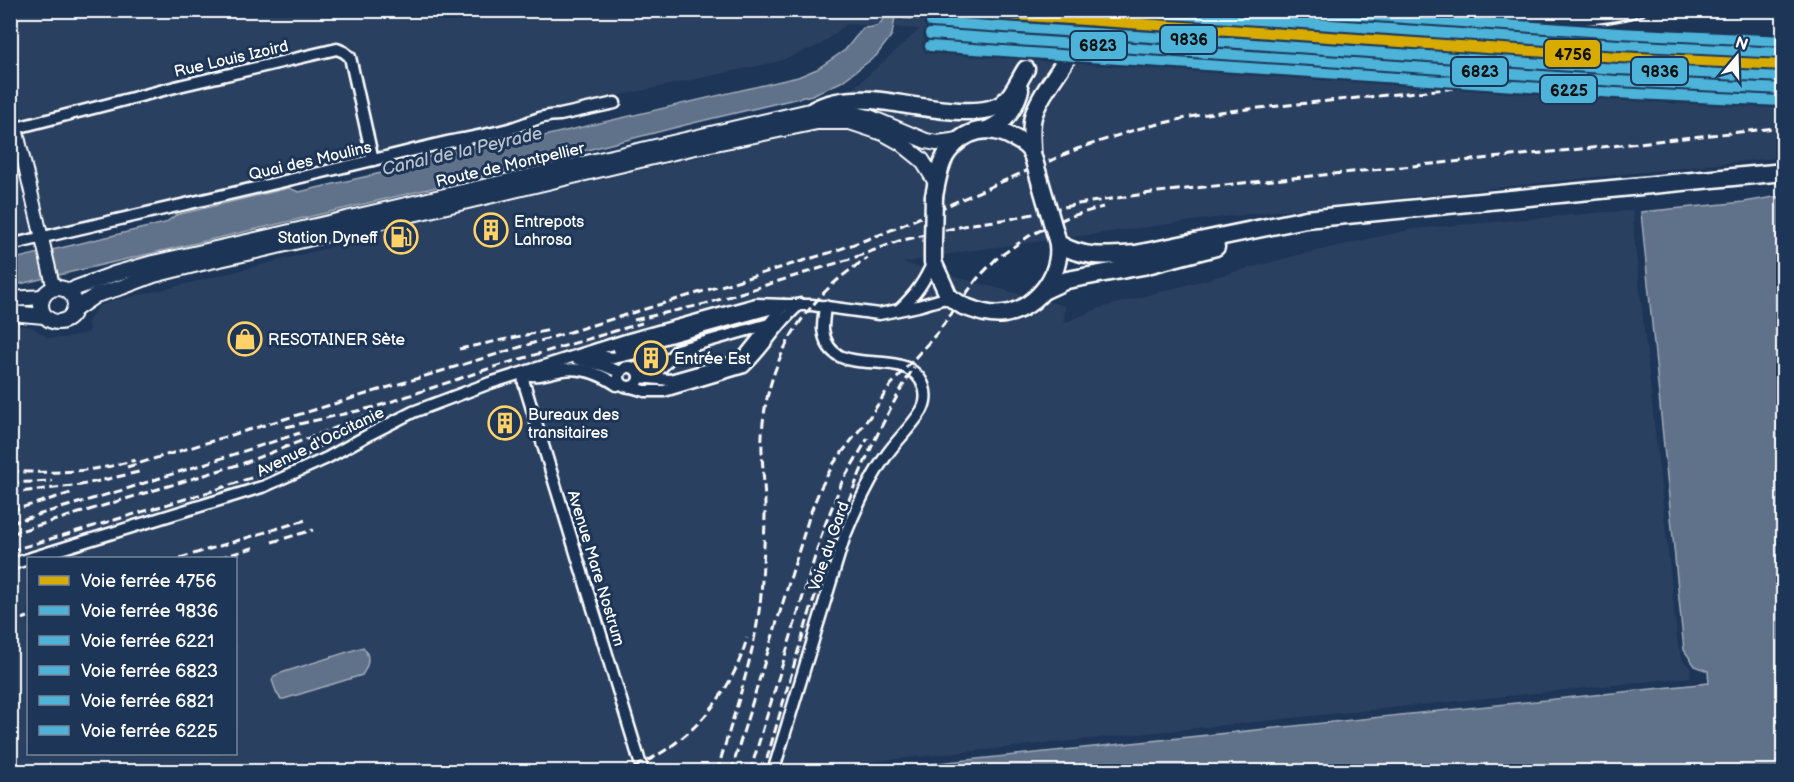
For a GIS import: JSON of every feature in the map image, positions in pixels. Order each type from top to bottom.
[{"type":"main road","points":[[1047,10],[1031,51],[1015,105],[999,125],[974,132],[959,140],[946,153],[936,190],[933,262],[956,301],[985,314],[1014,312],[1027,305],[1043,291],[1052,279],[1058,258],[1057,240],[1032,154],[1032,120],[1036,107],[1061,69],[1080,32],[1086,10]]},
{"type":"main road","points":[[814,110],[823,105],[870,100],[957,111],[986,109],[1001,105],[1011,95],[1026,69]]},
{"type":"main road","name":"Route de Montpellier","points":[[10,299],[55,290],[153,262],[814,110],[851,112],[869,117],[926,141],[937,143],[959,140]]},
{"type":"main road","name":"Route de Montpellier","points":[[75,310],[96,294],[154,275],[691,148],[817,122],[850,122],[883,133],[901,143],[922,160],[936,190]]},
{"type":"main road","points":[[989,129],[1006,133],[1020,141],[1032,154]]},
{"type":"main road","points":[[1057,240],[1072,252],[1084,255],[1136,254],[1306,219],[1784,172]]},
{"type":"main road","points":[[1043,291],[1067,280],[1143,266],[1340,217]]},
{"type":"main road","points":[[10,313],[36,314],[53,321],[63,322],[75,310],[75,300],[55,290],[41,306],[45,316]]},
{"type":"street","points":[[1380,10],[1442,17],[1556,21],[1605,18],[1640,10]]},
{"type":"street","name":"Rue Louis Izoird","points":[[13,129],[183,85],[337,49],[350,57],[374,160]]},
{"type":"street","name":"Quai des Moulins","points":[[10,245],[44,243],[374,160],[515,128],[531,120],[551,115],[615,103]]},
{"type":"street","points":[[13,129],[55,290]]},
{"type":"street","points":[[900,310],[915,295],[933,262]]},
{"type":"street","name":"Avenue d'Occitanie","points":[[36,557],[265,486],[327,458],[413,412],[490,383],[570,358],[586,354],[614,358],[633,355],[761,318],[784,305],[825,306],[879,314],[956,301]]},
{"type":"street","points":[[523,373],[534,376],[565,369],[582,370],[623,386],[645,391],[664,391],[744,367],[753,359],[787,315],[800,304]]},
{"type":"street","points":[[639,377],[670,380],[741,360],[784,305]]},
{"type":"street","name":"Voie du Gard","points":[[773,771],[844,538],[856,506],[888,453],[921,412],[926,395],[919,377],[906,366],[842,358],[832,351],[823,329],[825,306]]},
{"type":"street","points":[[653,377],[677,350],[769,324]]},
{"type":"street","points":[[570,358],[620,372]]},
{"type":"street","points":[[625,367],[632,367],[637,371],[639,377],[637,383],[623,386],[618,377],[620,372],[625,367]]},
{"type":"street","name":"Avenue Mare Nostrum","points":[[523,373],[524,383],[644,771]]},
{"type":"street","name":"Avenue d'Occitanie","points":[[10,565],[27,560]]},
{"type":"shaded area","points":[[1641,10],[1580,32],[1783,42],[1783,157],[1222,217],[967,251],[903,263],[1065,306],[1064,323],[1100,308],[1294,256],[1413,229],[1633,211],[1678,646],[1683,661],[1690,667],[1691,677],[847,764],[845,771],[11,771],[10,325],[32,327],[48,338],[66,338],[89,332],[88,322],[92,315],[98,307],[112,301],[359,240],[384,229],[803,133],[920,29],[847,24],[820,45],[776,62],[617,96],[11,239],[11,11]]},
{"type":"water","name":"Canal de la Peyrade","points":[[888,11],[896,11],[892,35],[876,56],[841,82],[812,95],[493,174],[11,286],[10,260],[165,223],[176,215],[289,188],[299,192],[407,167],[410,161],[525,135],[531,139],[798,77],[817,69],[845,50],[863,28],[879,24]]},
{"type":"water","points":[[1784,197],[1783,771],[861,771],[1709,683],[1708,671],[1695,666],[1684,650],[1641,212]]},
{"type":"water","points":[[363,647],[368,661],[362,675],[284,699],[277,694],[272,680],[274,676]]},
{"type":"railway","points":[[424,10],[449,12],[524,10]]},
{"type":"railway","points":[[687,10],[831,12],[1605,66]]},
{"type":"railway","points":[[127,467],[832,252],[882,234],[1077,149],[1137,129],[1219,112],[1605,73],[1661,70],[1784,73]]},
{"type":"railway","points":[[634,320],[705,304],[853,258],[899,241],[972,224],[1010,219],[1078,204],[1158,192],[1784,127]]},
{"type":"railway","points":[[731,772],[810,514],[834,463],[890,386],[938,332],[977,279],[996,259],[1029,236],[1068,217],[1103,207]]},
{"type":"railway","points":[[717,772],[743,684],[758,618],[765,519],[762,435],[771,381],[793,333],[808,311],[825,291],[868,258]]},
{"type":"railway","points":[[286,427],[375,407],[494,367],[642,323]]},
{"type":"railway","points":[[459,349],[550,330]]},
{"type":"railway","points":[[763,772],[825,564],[844,513],[887,415],[914,367]]},
{"type":"railway","points":[[10,534],[244,463],[366,416]]},
{"type":"railway","points":[[10,523],[126,489],[300,433]]},
{"type":"railway","points":[[10,551],[209,492],[281,468],[306,456],[336,434]]},
{"type":"railway","points":[[750,772],[823,530],[842,482],[868,438]]},
{"type":"railway","points":[[10,471],[73,471],[135,460]]},
{"type":"railway","points":[[10,493],[81,485],[139,472]]},
{"type":"railway","points":[[10,483],[52,481]]},
{"type":"railway","points":[[10,511],[74,492]]},
{"type":"railway","points":[[183,557],[309,519]]},
{"type":"railway","points":[[272,542],[313,530]]},
{"type":"railway","points":[[222,557],[256,547]]},
{"type":"railway","points":[[10,623],[27,617]]},
{"type":"railway","points":[[623,772],[665,750],[701,720],[729,682],[747,638]]},
{"type":"rail line","name":"4756","points":[[939,10],[1618,57],[1784,65]]},
{"type":"rail line","name":"6221","points":[[1115,10],[1619,45],[1784,53]]},
{"type":"rail line","name":"6821","points":[[1290,10],[1619,33],[1784,41]]},
{"type":"rail line","name":"9836","points":[[931,22],[1617,69],[1783,77]]},
{"type":"rail line","name":"6823","points":[[930,34],[1616,81],[1783,89]]},
{"type":"rail line","name":"6225","points":[[930,46],[1616,93],[1782,101]]},
{"type":"place","name":"Entrepots Lahrosa","points":[[491,230]]},
{"type":"place","name":"Station Dyneff","points":[[401,237]]},
{"type":"place","name":"RESOTAINER Sète","points":[[245,339]]},
{"type":"place","name":"Entrée Est","points":[[651,358]]},
{"type":"place","name":"Bureaux des transitaires","points":[[505,423]]}]
